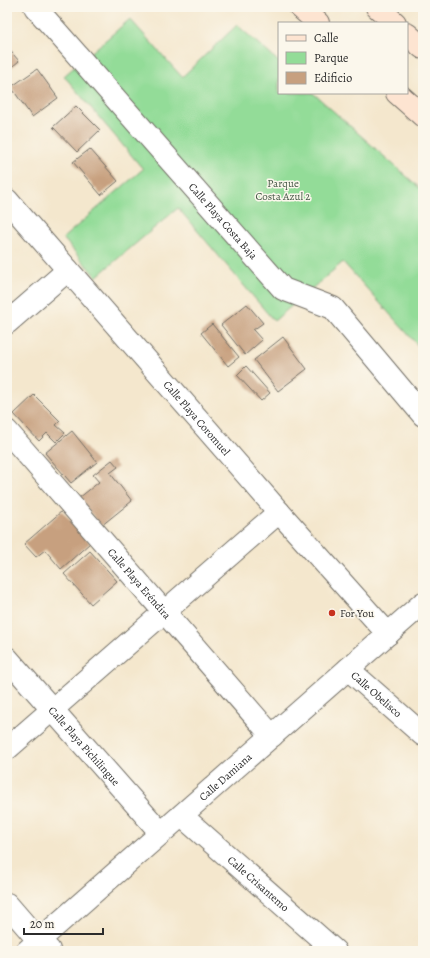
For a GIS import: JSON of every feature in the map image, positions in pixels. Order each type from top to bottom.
[{"type":"main road","points":[[300,7],[317,22]]},
{"type":"main road","points":[[377,7],[394,22]]},
{"type":"main road","points":[[408,35],[423,48]]},
{"type":"main road","points":[[398,94],[423,116]]},
{"type":"street","name":"Calle Playa Costa Baja","points":[[35,7],[283,289],[333,308],[423,415]]},
{"type":"street","name":"Calle Playa Coromuel","points":[[7,200],[279,512],[388,634]]},
{"type":"street","points":[[7,323],[68,270]]},
{"type":"street","name":"Calle Playa Eréndira","points":[[7,431],[272,736]]},
{"type":"street","points":[[7,748],[279,512]]},
{"type":"street","name":"Calle Damiana","points":[[39,948],[161,833],[423,603]]},
{"type":"street","name":"Calle Playa Pichilingue","points":[[7,658],[161,833]]},
{"type":"street","name":"Calle Obelisco","points":[[348,669],[423,735]]},
{"type":"street","name":"Calle Crisantemo","points":[[182,816],[335,951]]},
{"type":"street","points":[[7,904],[39,948]]},
{"type":"green space","name":"Parque Costa Azul 2","points":[[130,19],[182,77],[237,25],[278,61],[278,94],[314,94],[423,191],[423,351],[343,262],[274,321],[178,208],[96,277],[63,238],[143,169],[64,76]]},
{"type":"building","points":[[7,47],[19,61],[7,71]]},
{"type":"building","points":[[37,69],[58,98],[32,117],[11,87]]},
{"type":"building","points":[[76,106],[100,130],[77,152],[53,127]]},
{"type":"building","points":[[90,149],[118,181],[101,195],[73,162]]},
{"type":"building","points":[[247,304],[263,323],[253,330],[262,340],[245,355],[221,325]]},
{"type":"building","points":[[212,324],[239,357],[228,366],[201,333]]},
{"type":"building","points":[[283,337],[307,369],[278,391],[254,360]]},
{"type":"building","points":[[246,366],[270,393],[261,401],[237,375]]},
{"type":"building","points":[[34,395],[60,421],[56,425],[65,433],[56,442],[47,433],[39,441],[14,414]]},
{"type":"building","points":[[72,431],[97,462],[71,483],[45,453]]},
{"type":"building","points":[[112,460],[118,467],[110,473],[132,501],[101,526],[79,498],[99,482],[93,475]]},
{"type":"building","points":[[62,511],[90,543],[61,569],[45,550],[36,557],[24,544]]},
{"type":"building","points":[[90,551],[117,581],[91,604],[64,574]]},
{"type":"place","name":"For You","points":[[332,613]]}]
